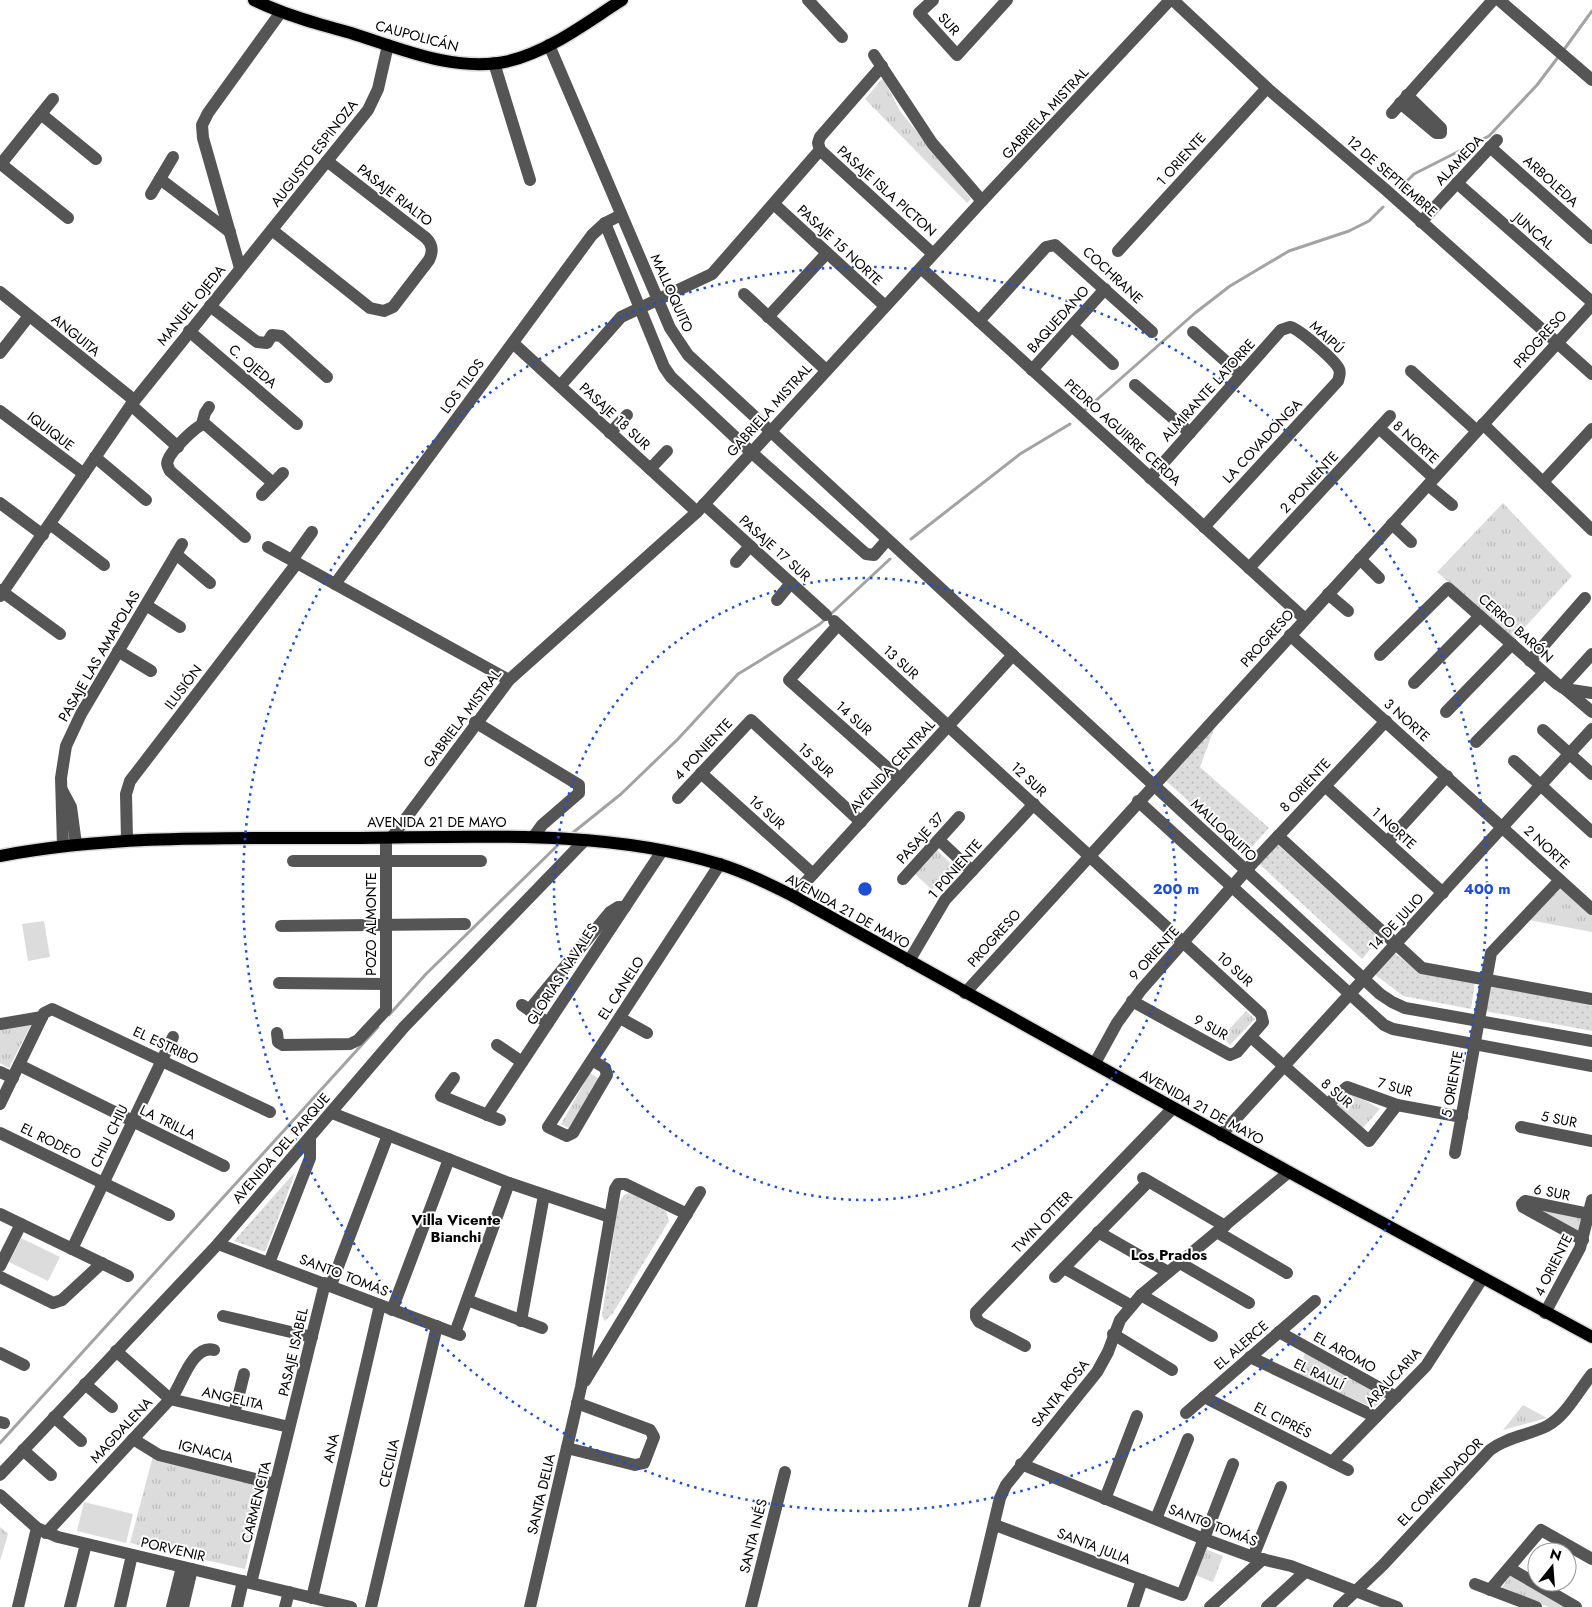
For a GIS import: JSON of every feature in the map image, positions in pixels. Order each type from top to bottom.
[{"type":"main road","name":"CAUPOLICÁN","points":[[254,0],[281,12],[388,45],[452,62],[494,63],[522,57],[549,45],[609,4],[622,0]]},
{"type":"main road","name":"AVENIDA 21 DE MAYO","points":[[0,856],[70,845],[176,838],[534,836],[662,850],[720,864],[793,896],[965,993],[1592,1338]]},
{"type":"street","points":[[808,0],[842,37]]},
{"type":"street","name":"SUR","points":[[933,0],[919,13],[957,55],[1007,0]]},
{"type":"street","name":"12 DE SEPTIEMBRE","points":[[1172,0],[1267,88],[1386,190],[1592,374]]},
{"type":"street","name":"GABRIELA MISTRAL","points":[[389,837],[475,722],[509,680],[700,508],[982,201],[1172,0]]},
{"type":"street","points":[[1400,104],[1493,0]]},
{"type":"street","points":[[1499,0],[1592,80]]},
{"type":"street","name":"MANUEL OJEDA","points":[[1,592],[50,524],[132,403],[240,268],[203,138],[202,125],[208,113],[281,12]]},
{"type":"street","name":"AUGUSTO ESPINOZA","points":[[240,268],[372,104],[378,90],[388,45]]},
{"type":"street","name":"MALLOQUITO","points":[[549,45],[673,336],[682,349],[1363,979],[1392,1002],[1405,1008],[1592,1041]]},
{"type":"street","points":[[874,55],[928,138],[982,201]]},
{"type":"street","points":[[494,63],[530,180]]},
{"type":"street","points":[[560,386],[617,321],[640,307],[709,276],[774,205],[775,200],[820,150],[818,143],[820,137],[882,66]]},
{"type":"street","name":"1 ORIENTE","points":[[1118,251],[1267,88]]},
{"type":"street","points":[[53,99],[0,165],[68,218]]},
{"type":"street","points":[[41,114],[96,159]]},
{"type":"street","name":"ALAMEDA","points":[[1421,222],[1494,144]]},
{"type":"street","name":"ARBOLEDA","points":[[1494,144],[1592,238]]},
{"type":"street","name":"PASAJE ISLA PICTON","points":[[820,150],[933,254]]},
{"type":"street","points":[[151,194],[173,158]]},
{"type":"street","name":"PASAJE RIALTO","points":[[272,230],[370,308],[384,311],[392,307],[429,260],[432,253],[431,245],[426,238],[327,161]]},
{"type":"street","points":[[160,179],[230,232]]},
{"type":"street","name":"JUNCAL","points":[[1457,184],[1592,304]]},
{"type":"street","name":"PASAJE 15 NORTE","points":[[774,205],[885,306]]},
{"type":"street","name":"LOS TILOS","points":[[334,584],[592,235],[605,223],[621,215]]},
{"type":"street","points":[[605,223],[667,372],[751,452],[866,554],[874,555],[888,540]]},
{"type":"street","name":"COCHRANE","points":[[979,321],[1046,247],[1052,245],[1060,247],[1152,332]]},
{"type":"street","points":[[768,317],[827,253]]},
{"type":"street","name":"PEDRO AGUIRRE CERDA","points":[[920,268],[1305,619]]},
{"type":"street","name":"BAQUEDANO","points":[[1032,370],[1105,289]]},
{"type":"street","name":"ANGUITA","points":[[0,292],[132,403],[178,447]]},
{"type":"street","points":[[744,294],[826,370]]},
{"type":"street","name":"PROGRESO","points":[[965,993],[1592,304]]},
{"type":"street","points":[[210,306],[257,342],[267,343],[272,335],[282,336],[327,377]]},
{"type":"street","points":[[0,354],[29,316]]},
{"type":"street","points":[[1072,326],[1113,364]]},
{"type":"street","name":"MAIPÚ","points":[[1290,327],[1298,330],[1336,366],[1340,374]]},
{"type":"street","name":"ALMIRANTE LATORRE","points":[[1150,478],[1281,330],[1290,327]]},
{"type":"street","name":"C. OJEDA","points":[[189,331],[297,424]]},
{"type":"street","points":[[1193,332],[1241,375]]},
{"type":"street","name":"PASAJE 18 SUR","points":[[513,342],[650,469],[700,508]]},
{"type":"street","points":[[1411,371],[1543,482],[1592,530]]},
{"type":"street","name":"LA COVADONGA","points":[[1204,527],[1338,381],[1340,374]]},
{"type":"street","points":[[1135,385],[1190,433]]},
{"type":"street","points":[[202,424],[209,407]]},
{"type":"street","name":"IQUIQUE","points":[[0,411],[84,474]]},
{"type":"street","points":[[610,433],[627,415]]},
{"type":"street","name":"2 PONIENTE","points":[[1249,568],[1390,416]]},
{"type":"street","points":[[245,536],[170,471],[168,460],[196,427],[202,424],[209,426],[273,483]]},
{"type":"street","name":"8 NORTE","points":[[1379,428],[1431,481],[1452,506]]},
{"type":"street","points":[[1543,482],[1592,429]]},
{"type":"street","points":[[650,469],[667,451]]},
{"type":"street","points":[[95,457],[146,500]]},
{"type":"street","points":[[262,495],[282,473]]},
{"type":"street","points":[[0,503],[42,535]]},
{"type":"street","name":"PASAJE 17 SUR","points":[[700,508],[750,546],[833,621]]},
{"type":"street","points":[[50,524],[104,565]]},
{"type":"street","points":[[1392,524],[1411,542]]},
{"type":"street","name":"ILUSIÓN","points":[[127,840],[126,799],[130,781],[294,561],[312,532]]},
{"type":"street","points":[[736,562],[750,546]]},
{"type":"street","points":[[268,547],[509,680]]},
{"type":"street","name":"PASAJE LAS AMAPOLAS","points":[[70,845],[70,807],[62,790],[62,761],[68,739],[179,549],[210,583]]},
{"type":"street","points":[[1360,559],[1379,578]]},
{"type":"street","points":[[777,600],[791,584]]},
{"type":"street","name":"CERRO BARÓN","points":[[1380,655],[1448,588],[1544,673],[1592,712]]},
{"type":"street","points":[[1,592],[60,634]]},
{"type":"street","points":[[1328,594],[1348,611]]},
{"type":"street","points":[[1530,660],[1584,598]]},
{"type":"street","points":[[146,605],[180,627]]},
{"type":"street","points":[[1414,683],[1480,616]]},
{"type":"street","name":"14 SUR","points":[[833,621],[789,680],[900,779]]},
{"type":"street","name":"13 SUR","points":[[833,621],[949,726]]},
{"type":"street","name":"3 NORTE","points":[[1290,635],[1503,827]]},
{"type":"street","points":[[1446,712],[1512,644]]},
{"type":"street","points":[[118,651],[150,671]]},
{"type":"street","points":[[1564,688],[1592,654]]},
{"type":"street","name":"AVENIDA CENTRAL","points":[[793,896],[1013,655]]},
{"type":"street","points":[[1476,742],[1544,673]]},
{"type":"street","name":"CERRO BARÓN","points":[[1564,688],[1592,693]]},
{"type":"street","name":"4 PONIENTE","points":[[678,798],[751,720]]},
{"type":"street","name":"15 SUR","points":[[751,720],[861,822]]},
{"type":"street","name":"8 ORIENTE","points":[[1246,871],[1386,721]]},
{"type":"street","points":[[475,722],[580,785],[579,793],[542,825],[534,836]]},
{"type":"street","name":"12 SUR","points":[[949,726],[1184,943]]},
{"type":"street","name":"14 DE JULIO","points":[[1221,1134],[1396,945],[1592,728]]},
{"type":"street","points":[[1543,730],[1592,774]]},
{"type":"street","points":[[1514,762],[1592,832]]},
{"type":"street","name":"16 SUR","points":[[701,773],[813,874]]},
{"type":"street","points":[[1387,842],[1447,776]]},
{"type":"street","name":"1 NORTE","points":[[1325,786],[1443,893]]},
{"type":"street","points":[[1138,801],[1390,1029],[1592,1066]]},
{"type":"street","name":"1 P0NIENTE","points":[[909,961],[941,905],[1034,804]]},
{"type":"street","name":"PASAJE 37","points":[[903,879],[959,817]]},
{"type":"street","name":"2 NORTE","points":[[1503,827],[1592,909]]},
{"type":"street","points":[[1278,836],[1422,968],[1592,999]]},
{"type":"street","name":"POZO ALMONTE","points":[[278,1033],[278,1042],[283,1045],[350,1044],[358,1040],[386,1010],[386,862],[389,837]]},
{"type":"street","name":"AVENIDA DEL PARQUE","points":[[0,1474],[218,1244],[404,1027],[579,840]]},
{"type":"street","points":[[939,840],[972,871]]},
{"type":"street","name":"GLORIAS NAVALES","points":[[488,1114],[662,850]]},
{"type":"street","points":[[293,861],[481,862]]},
{"type":"street","name":"EL CANELO","points":[[592,1060],[605,1068],[607,1075],[573,1134],[567,1136],[548,1127],[720,864]]},
{"type":"street","name":"9 ORIENTE","points":[[1095,1063],[1132,1001],[1246,871]]},
{"type":"street","name":"5 ORIENTE","points":[[1455,1153],[1491,953],[1560,880]]},
{"type":"street","points":[[548,1023],[526,1007],[610,912],[618,907],[625,907]]},
{"type":"street","points":[[281,926],[465,924]]},
{"type":"street","name":"10 SUR","points":[[1184,943],[1261,1014],[1263,1019]]},
{"type":"street","points":[[279,984],[386,984]]},
{"type":"street","name":"9 SUR","points":[[1132,1001],[1230,1055],[1235,1054],[1252,1037],[1263,1024],[1263,1019]]},
{"type":"street","name":"EL ESTRIBO","points":[[45,1013],[55,1009],[270,1112]]},
{"type":"street","points":[[0,1024],[45,1013]]},
{"type":"street","points":[[0,1104],[45,1013]]},
{"type":"street","points":[[620,1018],[647,1033]]},
{"type":"street","name":"CHIU CHIU","points":[[72,1249],[173,1037]]},
{"type":"street","name":"8 SUR","points":[[1252,1037],[1369,1141],[1397,1105]]},
{"type":"street","points":[[497,1045],[522,1062]]},
{"type":"street","name":"LA TRILLA","points":[[19,1065],[224,1166]]},
{"type":"street","points":[[0,1072],[13,1078]]},
{"type":"street","points":[[454,1078],[441,1096],[500,1120]]},
{"type":"street","name":"7 SUR","points":[[1328,1104],[1347,1087],[1397,1105],[1462,1117]]},
{"type":"street","name":"TWIN OTTER","points":[[1025,1346],[979,1322],[976,1312],[1173,1108]]},
{"type":"street","points":[[332,1113],[509,1183],[610,1217]]},
{"type":"street","name":"5 SUR","points":[[1521,1127],[1592,1141]]},
{"type":"street","name":"EL RODEO","points":[[0,1133],[169,1215]]},
{"type":"street","name":"PASAJE ISABEL","points":[[289,1427],[328,1284],[388,1135]]},
{"type":"street","points":[[269,1263],[310,1158],[310,1138]]},
{"type":"street","points":[[392,1310],[448,1159]]},
{"type":"street","name":"SANTA ROSA","points":[[974,1607],[1002,1492],[1021,1464],[1097,1372],[1108,1352],[1113,1334],[1130,1305],[1289,1172]]},
{"type":"street","points":[[1130,1305],[1059,1272],[1145,1180],[1287,1273]]},
{"type":"street","points":[[509,1183],[466,1300],[542,1328]]},
{"type":"street","points":[[581,1387],[610,1217],[618,1184],[625,1184],[686,1214]]},
{"type":"street","points":[[581,1387],[700,1192]]},
{"type":"street","points":[[521,1321],[544,1195]]},
{"type":"street","name":"4 ORIENTE","points":[[1546,1313],[1583,1240],[1592,1200]]},
{"type":"street","name":"6 SUR","points":[[1583,1240],[1523,1207],[1522,1204],[1525,1202],[1589,1214]]},
{"type":"street","points":[[0,1214],[128,1276]]},
{"type":"street","points":[[0,1266],[21,1224]]},
{"type":"street","points":[[1098,1232],[1168,1272]]},
{"type":"street","name":"SANTO TOMÁS","points":[[218,1244],[457,1334],[466,1300]]},
{"type":"street","points":[[0,1277],[54,1303],[62,1300],[102,1263]]},
{"type":"street","points":[[1180,1263],[1249,1303]]},
{"type":"street","name":"ARAUCARIA","points":[[1332,1462],[1426,1366],[1482,1279]]},
{"type":"street","points":[[1140,1295],[1212,1336]]},
{"type":"street","name":"EL ALERCE","points":[[1186,1413],[1315,1301]]},
{"type":"street","name":"ANA","points":[[312,1598],[380,1305]]},
{"type":"street","points":[[223,1316],[312,1337]]},
{"type":"street","points":[[592,1325],[596,1333],[603,1335],[614,1333]]},
{"type":"street","name":"CECILIA","points":[[371,1607],[437,1326]]},
{"type":"street","name":"EL AROMO","points":[[1279,1332],[1396,1398]]},
{"type":"street","points":[[1113,1334],[1172,1370]]},
{"type":"street","name":"MAGDALENA","points":[[42,1531],[170,1399],[186,1370],[202,1351],[207,1349],[214,1350]]},
{"type":"street","points":[[116,1351],[170,1399]]},
{"type":"street","points":[[0,1354],[24,1365]]},
{"type":"street","name":"EL RAULÍ","points":[[1250,1357],[1376,1418]]},
{"type":"street","points":[[234,1414],[244,1374]]},
{"type":"street","name":"EL COMENDADOR","points":[[1339,1607],[1490,1450],[1504,1441],[1552,1423],[1563,1412],[1592,1374]]},
{"type":"street","points":[[85,1384],[112,1407]]},
{"type":"street","name":"SANTA DELIA","points":[[530,1607],[581,1387]]},
{"type":"street","name":"EL CIPRÉS","points":[[1204,1397],[1348,1470]]},
{"type":"street","name":"ANGELITA","points":[[170,1399],[289,1427]]},
{"type":"street","points":[[567,1448],[635,1465],[644,1463],[654,1437],[650,1430],[577,1403]]},
{"type":"street","points":[[1104,1498],[1137,1416]]},
{"type":"street","points":[[54,1417],[81,1441]]},
{"type":"street","name":"CARMENCITA","points":[[236,1607],[247,1582],[289,1427]]},
{"type":"street","name":"IGNACIA","points":[[133,1439],[159,1455],[275,1484]]},
{"type":"street","points":[[1156,1519],[1188,1439]]},
{"type":"street","points":[[23,1450],[51,1475]]},
{"type":"street","name":"SANTO TOMÁS","points":[[1021,1464],[1204,1539],[1305,1572],[1397,1607]]},
{"type":"street","points":[[1204,1539],[1233,1464]]},
{"type":"street","name":"SANTA INÉS","points":[[751,1607],[785,1472]]},
{"type":"street","points":[[1210,1607],[1258,1558],[1281,1487]]},
{"type":"street","name":"PORVENIR","points":[[0,1496],[42,1531],[86,1544],[351,1607]]},
{"type":"street","name":"SANTA JULIA","points":[[995,1524],[1182,1595],[1204,1539]]},
{"type":"street","points":[[1490,1590],[1541,1530],[1592,1559]]},
{"type":"street","points":[[18,1607],[42,1531]]},
{"type":"street","points":[[70,1607],[86,1544]]},
{"type":"street","points":[[120,1607],[132,1555]]},
{"type":"street","points":[[172,1607],[187,1568]]},
{"type":"street","points":[[183,1607],[187,1568]]},
{"type":"street","points":[[1508,1568],[1576,1607]]},
{"type":"street","points":[[1267,1607],[1305,1572]]},
{"type":"street","points":[[1133,1607],[1142,1580]]},
{"type":"street","points":[[1475,1584],[1536,1607]]},
{"type":"street","points":[[285,1607],[289,1592]]},
{"type":"green space","points":[[883,78],[900,111],[971,199],[967,203],[865,99]]},
{"type":"green space","points":[[1503,503],[1572,576],[1514,639],[1437,572]]},
{"type":"green space","points":[[1217,721],[1200,767],[1269,828],[1246,853],[1165,780]]},
{"type":"green space","points":[[1275,842],[1380,938],[1362,959],[1256,861]]},
{"type":"green space","points":[[935,848],[954,867],[932,890],[913,872]]},
{"type":"green space","points":[[1563,886],[1592,914],[1592,932],[1529,920]]},
{"type":"green space","points":[[44,921],[50,957],[28,961],[22,924]]},
{"type":"green space","points":[[1392,951],[1415,969],[1475,981],[1471,1009],[1403,996],[1373,973]]},
{"type":"green space","points":[[1489,984],[1592,1002],[1592,1031],[1485,1011]]},
{"type":"green space","points":[[1246,1011],[1255,1019],[1230,1045],[1222,1037]]},
{"type":"green space","points":[[32,1023],[9,1068],[0,1063],[0,1029]]},
{"type":"green space","points":[[590,1073],[603,1081],[574,1131],[561,1124]]},
{"type":"green space","points":[[1347,1090],[1380,1109],[1360,1131],[1331,1106]]},
{"type":"green space","points":[[294,1173],[265,1252],[234,1241]]},
{"type":"green space","points":[[629,1193],[666,1211],[669,1221],[613,1313],[605,1321],[602,1316],[618,1204],[624,1195]]},
{"type":"green space","points":[[1528,1207],[1583,1216],[1580,1232]]},
{"type":"green space","points":[[21,1238],[60,1257],[48,1281],[9,1262]]},
{"type":"green space","points":[[1305,1352],[1386,1396],[1374,1408],[1298,1376]]},
{"type":"green space","points":[[1523,1405],[1547,1418],[1503,1430]]},
{"type":"green space","points":[[153,1456],[265,1485],[245,1569],[130,1543]]},
{"type":"green space","points":[[84,1502],[133,1514],[126,1543],[77,1531]]},
{"type":"green space","points":[[0,1527],[8,1534],[0,1561]]},
{"type":"green space","points":[[1205,1549],[1223,1556],[1213,1582],[1195,1575]]},
{"type":"green space","points":[[1511,1574],[1527,1583],[1527,1592],[1543,1592],[1569,1607],[1549,1607],[1501,1589]]},
{"type":"waterway","points":[[1563,51],[1592,11]]},
{"type":"waterway","points":[[1399,189],[1414,174],[1489,136],[1537,85],[1559,56]]},
{"type":"waterway","points":[[1084,411],[1195,313],[1230,286],[1289,251],[1349,231],[1369,221],[1383,207]]},
{"type":"waterway","points":[[911,539],[1020,454],[1070,424]]},
{"type":"waterway","points":[[570,835],[621,794],[678,739],[738,674],[820,624],[890,559]]},
{"type":"waterway","points":[[389,1015],[426,974],[561,842]]},
{"type":"waterway","points":[[0,1443],[378,1027]]},
{"type":"district","name":"Villa Vicente Bianchi","points":[[456,1228]]},
{"type":"district","name":"Los Prados","points":[[1169,1255]]}]
